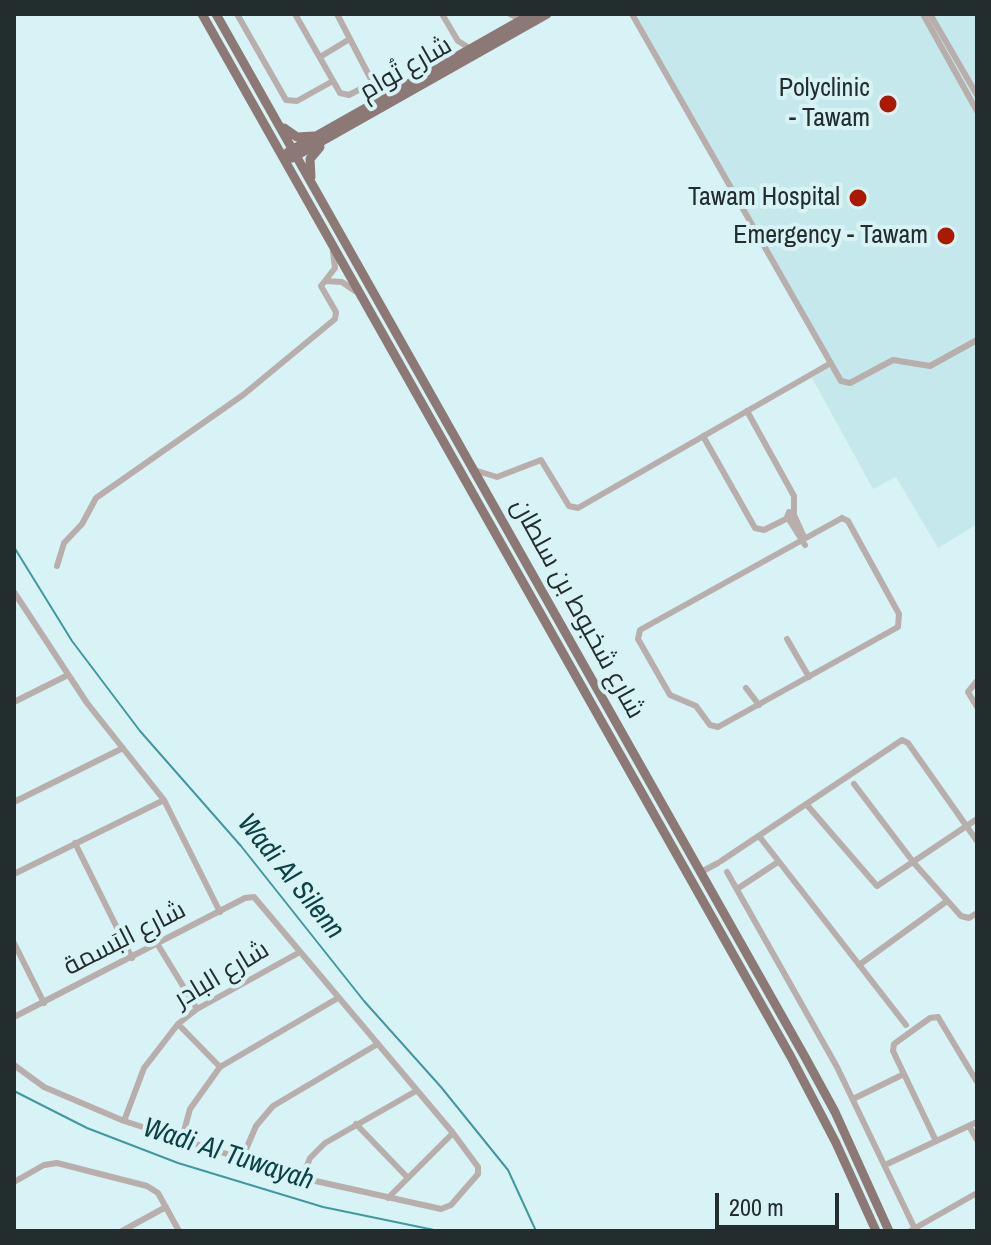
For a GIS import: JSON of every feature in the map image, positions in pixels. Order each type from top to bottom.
[{"type":"main road","name":"شارع شخبوط بن سلطان","points":[[202,14],[247,93],[289,156],[312,184],[490,498],[835,1112],[889,1231]]},
{"type":"main road","name":"شارع شخبوط بن سلطان","points":[[216,14],[274,118],[321,224],[791,1057],[836,1143],[876,1231]]},
{"type":"main road","name":"شارع تُوام","points":[[328,135],[362,110],[532,14]]},
{"type":"main road","name":"شارع تُوام","points":[[289,156],[547,14]]},
{"type":"main road","points":[[274,118],[297,137],[328,135]]},
{"type":"main road","points":[[328,135],[308,144],[310,148],[289,156],[320,209],[332,219]]},
{"type":"main road","points":[[312,184],[310,159],[328,135]]},
{"type":"street","points":[[237,14],[286,100],[297,101],[333,81]]},
{"type":"street","points":[[295,14],[340,93],[346,96],[366,86]]},
{"type":"street","points":[[337,14],[370,78],[374,95],[362,110]]},
{"type":"street","points":[[442,14],[456,38],[459,56]]},
{"type":"street","points":[[509,28],[510,14],[522,20]]},
{"type":"street","points":[[632,14],[841,381],[848,383],[893,360],[930,366],[977,340]]},
{"type":"street","points":[[923,14],[977,111]]},
{"type":"street","points":[[930,14],[977,95]]},
{"type":"street","points":[[456,38],[471,49]]},
{"type":"street","points":[[320,57],[348,40]]},
{"type":"street","points":[[950,63],[955,63],[965,74]]},
{"type":"street","points":[[57,566],[64,543],[82,524],[96,498],[243,395],[335,319],[336,312],[321,286],[334,272],[336,260],[321,224]]},
{"type":"street","points":[[326,281],[348,284],[375,320]]},
{"type":"street","points":[[474,470],[497,477],[541,460],[569,506],[578,508],[831,363]]},
{"type":"street","points":[[703,436],[752,526],[764,530],[789,516],[795,504],[793,493],[747,411]]},
{"type":"street","points":[[490,498],[497,477]]},
{"type":"street","points":[[789,516],[804,541]]},
{"type":"street","points":[[836,519],[848,521],[901,618],[896,628],[809,677],[718,727],[712,727],[699,708],[668,693],[638,634],[804,541],[836,519]]},
{"type":"street","points":[[14,592],[68,675],[164,800],[220,912]]},
{"type":"street","points":[[787,639],[809,677]]},
{"type":"street","points":[[14,702],[68,675]]},
{"type":"street","points":[[977,681],[968,692],[977,707]]},
{"type":"street","points":[[746,688],[759,705]]},
{"type":"street","points":[[701,872],[903,740],[977,841]]},
{"type":"street","points":[[14,802],[123,748]]},
{"type":"street","points":[[854,784],[947,901],[963,917],[977,924]]},
{"type":"street","points":[[14,874],[164,800]]},
{"type":"street","points":[[807,805],[875,886],[977,819]]},
{"type":"street","points":[[759,836],[906,1025]]},
{"type":"street","points":[[75,843],[132,958]]},
{"type":"street","points":[[737,889],[778,862]]},
{"type":"street","points":[[727,872],[842,1076],[913,1230],[977,1193]]},
{"type":"street","name":"شارع البَسمة","points":[[14,1017],[254,897],[300,952]]},
{"type":"street","points":[[859,965],[947,901]]},
{"type":"street","points":[[969,918],[977,913]]},
{"type":"street","points":[[14,943],[44,1003]]},
{"type":"street","points":[[158,945],[197,1009]]},
{"type":"street","points":[[14,1065],[36,1082],[181,1142],[302,1178],[441,1209],[451,1205],[477,1178],[479,1171],[453,1133],[300,952]]},
{"type":"street","name":"شارع البادر","points":[[124,1121],[144,1068],[178,1024],[197,1009],[300,952]]},
{"type":"street","points":[[181,1142],[198,1094],[220,1067],[338,998]]},
{"type":"street","points":[[936,1141],[893,1051],[894,1044],[936,1017],[977,1082]]},
{"type":"street","points":[[178,1024],[220,1067]]},
{"type":"street","points":[[241,1161],[249,1137],[273,1106],[376,1045]]},
{"type":"street","points":[[853,1099],[904,1074]]},
{"type":"street","points":[[302,1178],[306,1164],[317,1151],[356,1124],[416,1091]]},
{"type":"street","points":[[885,1165],[977,1122]]},
{"type":"street","points":[[356,1124],[408,1178]]},
{"type":"street","points":[[969,1126],[977,1140]]},
{"type":"street","points":[[388,1198],[453,1133]]},
{"type":"street","points":[[15,1179],[44,1165],[57,1163],[150,1187],[179,1231]]},
{"type":"street","points":[[122,1231],[166,1207]]},
{"type":"shaded area","name":"Tawam Hospital","points":[[636,14],[977,14],[977,524],[938,548],[896,477],[873,489],[812,378],[832,366]]},
{"type":"waterway","name":"Wadi Al Silenn","points":[[14,547],[72,641],[140,731],[241,846],[364,1001],[441,1087],[508,1170],[536,1231]]},
{"type":"waterway","name":"Wadi Al Tuwayah","points":[[14,1091],[87,1128],[178,1163],[323,1207],[439,1231]]},
{"type":"place","name":"Polyclinic - Tawam","points":[[888,104]]},
{"type":"place","name":"Tawam Hospital","points":[[858,198]]},
{"type":"place","name":"Emergency - Tawam","points":[[946,236]]}]
